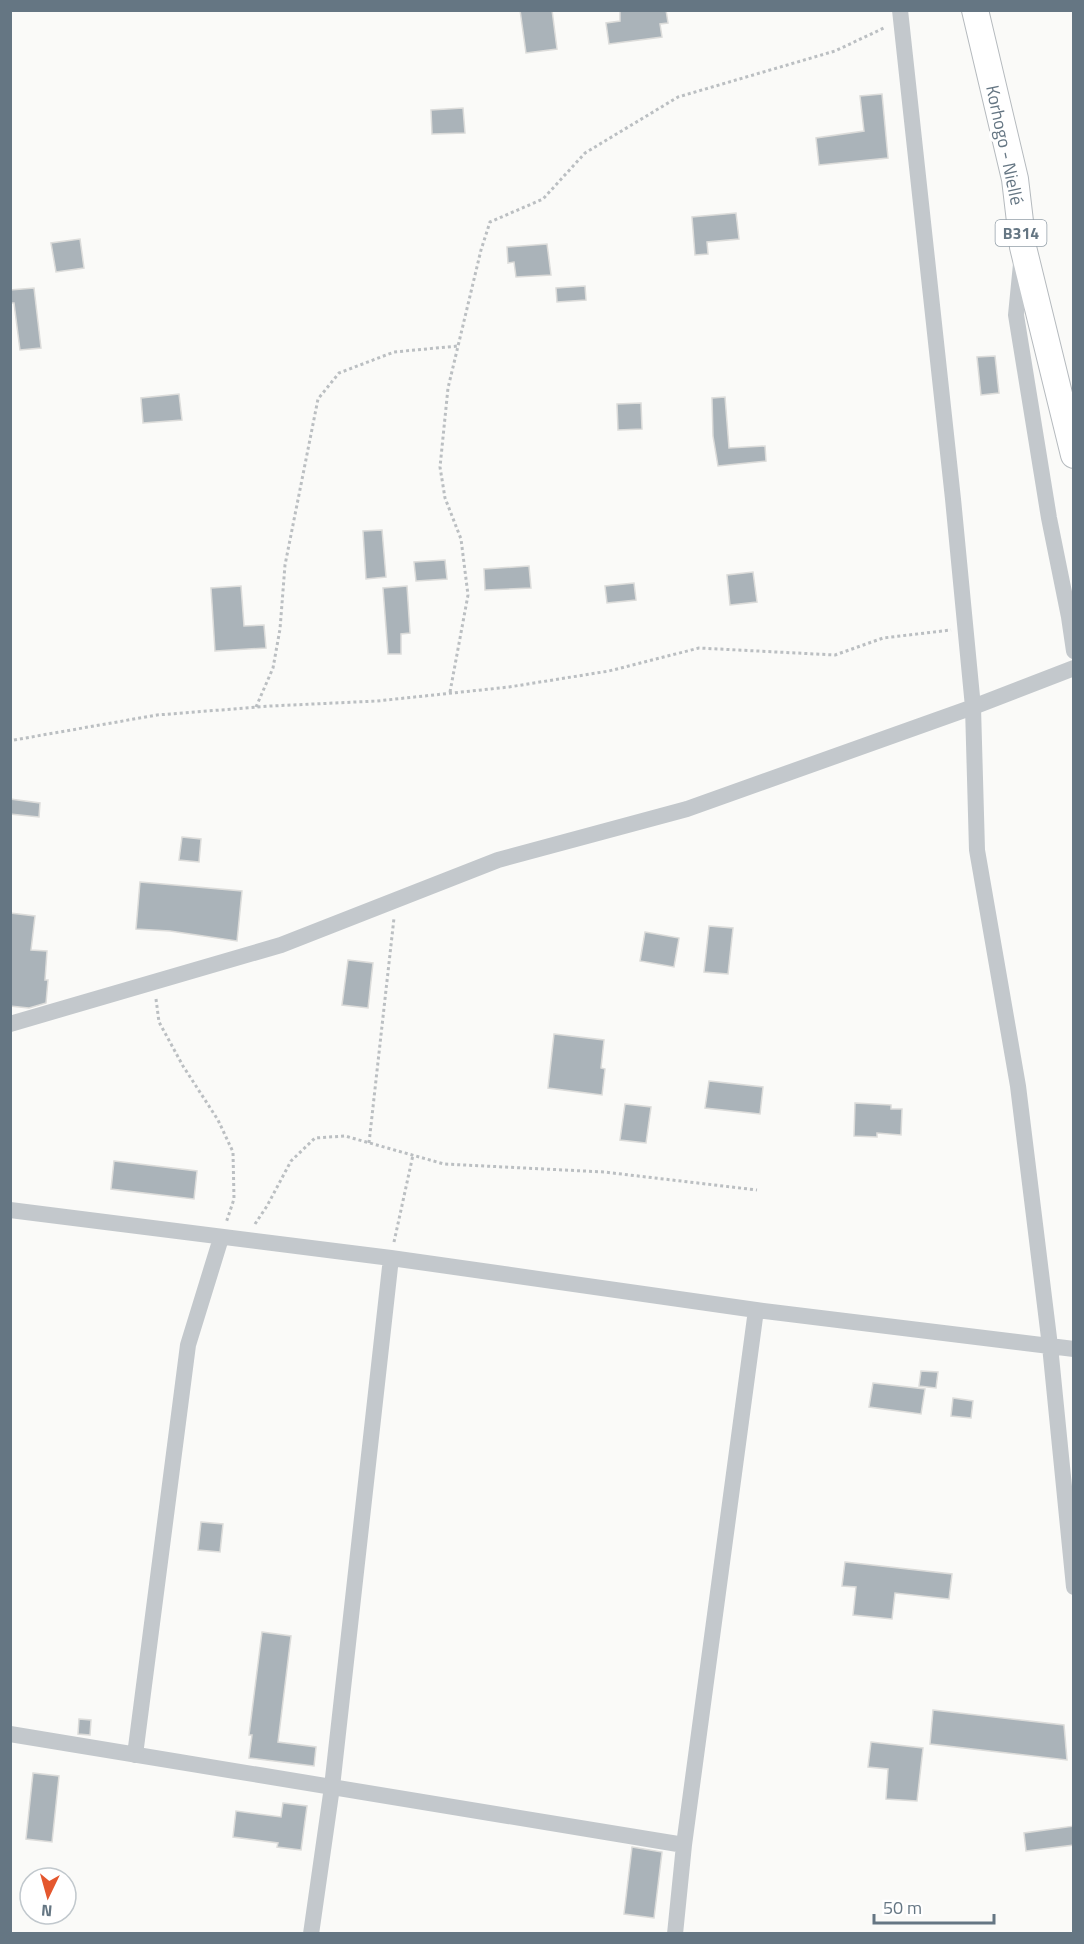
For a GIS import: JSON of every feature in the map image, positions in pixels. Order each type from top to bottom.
[{"type":"main road","name":"Korhogo - Niellé","points":[[975,10],[1015,179],[1023,247],[1074,455]]},
{"type":"street","points":[[900,15],[973,706],[977,850],[1018,1086],[1050,1346],[1074,1587]]},
{"type":"street","points":[[1023,247],[1016,315],[1049,518],[1074,651]]},
{"type":"street","points":[[10,1024],[280,945],[498,860],[687,809],[1074,668]]},
{"type":"street","points":[[10,1210],[391,1258],[756,1310],[1074,1349]]},
{"type":"street","points":[[135,1755],[188,1345],[221,1238]]},
{"type":"street","points":[[311,1934],[332,1787],[391,1258]]},
{"type":"street","points":[[675,1934],[684,1845],[756,1310]]},
{"type":"street","points":[[10,1734],[684,1845]]},
{"type":"path","points":[[450,693],[468,595],[461,538],[445,498],[440,467],[448,388],[481,250],[490,222],[543,200],[585,153],[678,98],[834,51],[900,15]]},
{"type":"path","points":[[256,707],[273,668],[280,629],[285,565],[318,399],[339,373],[394,352],[458,346]]},
{"type":"path","points":[[14,740],[157,715],[377,701],[509,687],[609,671],[699,648],[835,655],[883,638],[965,628]]},
{"type":"path","points":[[369,1143],[396,900]]},
{"type":"path","points":[[154,982],[159,1022],[183,1066],[218,1120],[233,1152],[234,1199],[221,1238]]},
{"type":"path","points":[[244,1241],[267,1206],[291,1161],[315,1138],[345,1136],[444,1164],[604,1172],[757,1190]]},
{"type":"path","points":[[391,1258],[413,1155]]},
{"type":"building","points":[[520,10],[552,10],[557,49],[526,53]]},
{"type":"building","points":[[620,10],[666,10],[668,23],[660,24],[662,37],[609,44],[606,23],[620,21]]},
{"type":"building","points":[[882,94],[888,158],[819,165],[816,138],[864,131],[860,96]]},
{"type":"building","points":[[463,108],[465,133],[432,134],[431,110]]},
{"type":"building","points":[[736,213],[739,239],[707,242],[708,254],[695,255],[692,217]]},
{"type":"building","points":[[80,239],[84,268],[56,272],[51,243]]},
{"type":"building","points":[[547,244],[551,275],[516,277],[514,262],[508,263],[507,247]]},
{"type":"building","points":[[585,286],[586,300],[557,302],[556,288]]},
{"type":"building","points":[[34,288],[41,348],[20,350],[14,303],[10,303],[10,290]]},
{"type":"building","points":[[995,356],[999,393],[981,395],[977,357]]},
{"type":"building","points":[[179,394],[182,420],[143,423],[141,398]]},
{"type":"building","points":[[725,397],[729,448],[765,446],[766,461],[718,466],[713,436],[712,398]]},
{"type":"building","points":[[641,403],[642,429],[618,430],[617,404]]},
{"type":"building","points":[[382,530],[386,577],[366,579],[363,531]]},
{"type":"building","points":[[445,560],[447,579],[416,581],[414,562]]},
{"type":"building","points":[[529,566],[531,588],[485,590],[484,569]]},
{"type":"building","points":[[753,572],[757,602],[730,605],[727,575]]},
{"type":"building","points":[[634,583],[636,600],[607,603],[605,586]]},
{"type":"building","points":[[241,586],[244,626],[264,625],[266,648],[215,651],[211,588]]},
{"type":"building","points":[[407,586],[410,633],[401,634],[401,654],[388,654],[383,588]]},
{"type":"building","points":[[10,799],[40,803],[39,817],[10,814]]},
{"type":"building","points":[[182,837],[201,839],[199,862],[179,860]]},
{"type":"building","points":[[140,882],[242,891],[237,941],[170,931],[136,929]]},
{"type":"building","points":[[10,913],[35,916],[31,950],[47,951],[46,1003],[29,1008],[10,1006]]},
{"type":"building","points":[[709,926],[733,928],[728,974],[704,972]]},
{"type":"building","points":[[645,932],[679,938],[674,967],[640,961]]},
{"type":"building","points":[[348,960],[373,963],[368,1008],[342,1005]]},
{"type":"building","points":[[554,1034],[604,1040],[601,1068],[605,1069],[602,1095],[548,1088]]},
{"type":"building","points":[[709,1081],[763,1087],[760,1114],[705,1108]]},
{"type":"building","points":[[855,1103],[891,1105],[891,1109],[902,1109],[901,1135],[877,1133],[877,1137],[854,1136]]},
{"type":"building","points":[[625,1104],[651,1107],[646,1143],[620,1140]]},
{"type":"building","points":[[114,1161],[197,1171],[194,1199],[111,1189]]},
{"type":"building","points":[[921,1371],[938,1372],[936,1388],[919,1386]]},
{"type":"building","points":[[873,1383],[925,1389],[921,1414],[869,1407]]},
{"type":"building","points":[[953,1398],[973,1401],[971,1418],[951,1416]]},
{"type":"building","points":[[201,1522],[223,1524],[220,1552],[198,1550]]},
{"type":"building","points":[[845,1562],[952,1574],[949,1599],[895,1593],[892,1619],[853,1615],[856,1587],[842,1586]]},
{"type":"building","points":[[262,1632],[291,1636],[278,1742],[316,1747],[314,1766],[249,1758],[252,1735],[249,1735]]},
{"type":"building","points":[[933,1710],[1064,1725],[1067,1760],[930,1744]]},
{"type":"building","points":[[79,1719],[91,1720],[90,1735],[78,1734]]},
{"type":"building","points":[[871,1742],[923,1748],[917,1801],[886,1799],[888,1769],[868,1767]]},
{"type":"building","points":[[33,1773],[59,1776],[52,1842],[26,1839]]},
{"type":"building","points":[[283,1803],[307,1806],[301,1850],[277,1847],[278,1843],[233,1837],[236,1811],[281,1817]]},
{"type":"building","points":[[1074,1826],[1074,1845],[1026,1851],[1024,1833]]},
{"type":"building","points":[[632,1847],[662,1852],[654,1918],[624,1914]]}]
